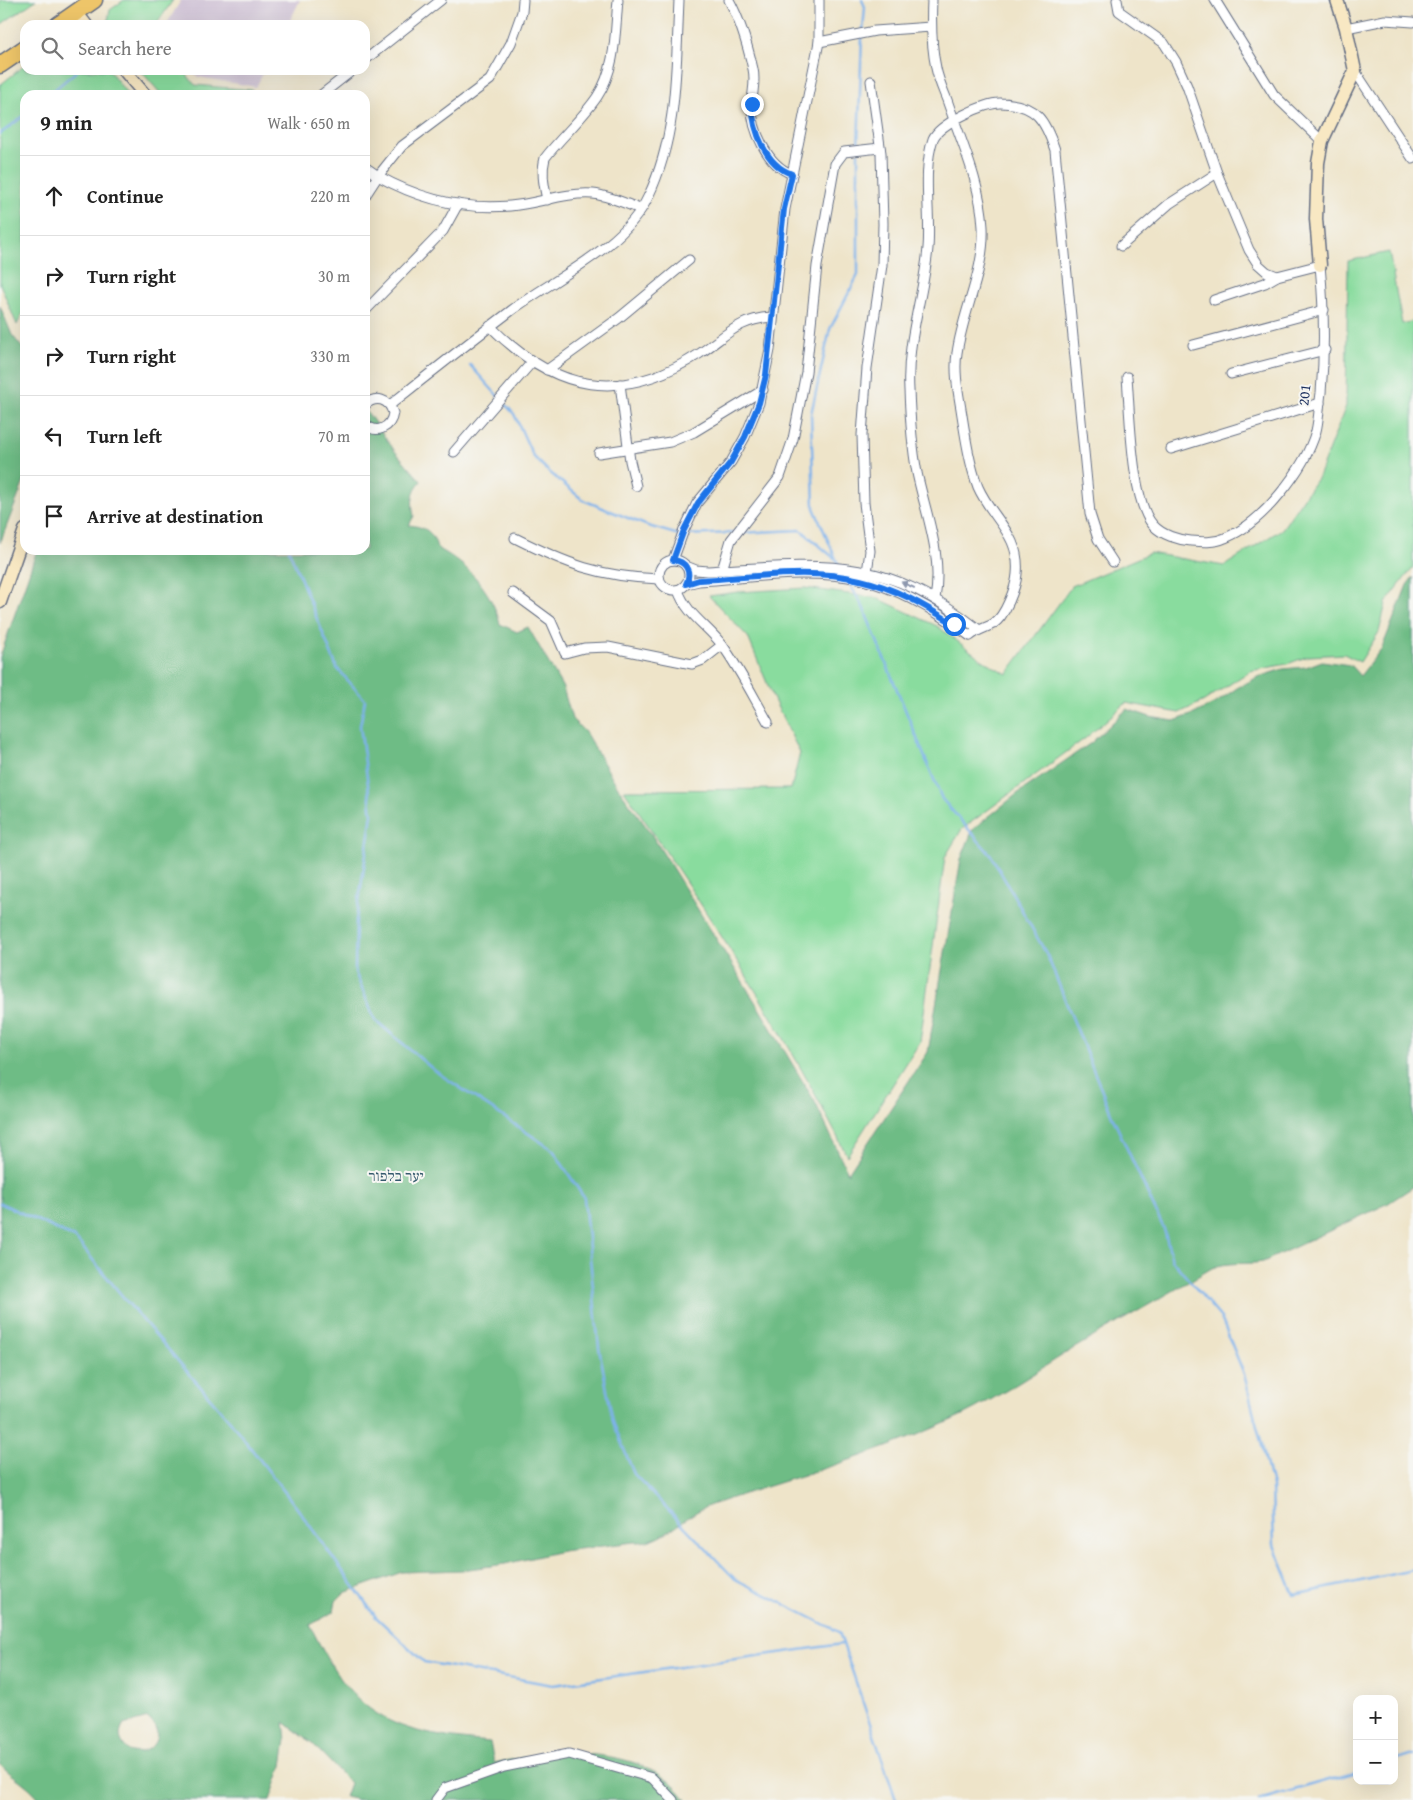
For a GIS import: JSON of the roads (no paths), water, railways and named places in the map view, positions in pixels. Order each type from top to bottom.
[{"type":"highway","points":[[65,20],[94,0]]},
{"type":"highway","points":[[0,66],[20,52]]},
{"type":"street","points":[[370,56],[441,0]]},
{"type":"street","points":[[370,188],[402,146],[490,80],[511,43],[522,12],[523,0]]},
{"type":"street","points":[[548,200],[543,181],[545,158],[590,107],[604,84],[612,57],[618,0]]},
{"type":"street","points":[[390,405],[490,326],[542,288],[601,250],[621,232],[648,198],[665,152],[674,107],[679,0]]},
{"type":"street","points":[[729,0],[754,70],[752,104],[755,129],[764,148],[779,166],[792,174]]},
{"type":"street","points":[[673,560],[684,530],[698,503],[731,462],[745,437],[763,390],[784,209],[819,42],[819,0]]},
{"type":"street","points":[[658,579],[664,587],[678,590],[686,584],[699,580],[817,570],[859,579],[899,592],[925,606],[970,636],[978,629],[995,623],[1014,590],[1018,561],[1012,538],[989,508],[977,484],[961,410],[956,373],[956,354],[979,269],[983,227],[975,183],[936,69],[931,27],[932,0]]},
{"type":"street","points":[[1117,0],[1119,11],[1164,44],[1176,62],[1187,86],[1218,173],[1249,250],[1258,264],[1267,272],[1277,276]]},
{"type":"street","points":[[1215,0],[1274,95],[1322,140]]},
{"type":"street","points":[[1337,0],[1346,28],[1355,71],[1413,159]]},
{"type":"street","points":[[76,12],[82,20]]},
{"type":"street","points":[[1346,28],[1385,20],[1413,22]]},
{"type":"street","points":[[819,42],[875,31],[931,27]]},
{"type":"street","name":"201","points":[[1127,377],[1137,484],[1144,508],[1153,525],[1163,532],[1181,540],[1204,542],[1224,539],[1241,530],[1269,505],[1291,481],[1307,456],[1316,430],[1325,350],[1324,310],[1316,219],[1318,163],[1322,140],[1355,71]]},
{"type":"street","points":[[128,75],[141,90]]},
{"type":"street","points":[[327,90],[347,75]]},
{"type":"street","points":[[867,572],[870,551],[864,503],[862,435],[868,368],[882,265],[880,148],[871,82]]},
{"type":"street","points":[[935,599],[938,580],[936,551],[917,471],[908,389],[909,358],[923,292],[928,246],[930,154],[934,137],[943,128],[980,107],[997,102],[1012,103],[1026,107],[1040,117],[1049,133],[1055,150],[1090,514],[1096,533],[1113,562]]},
{"type":"street","points":[[722,570],[731,540],[780,477],[792,439],[810,345],[818,266],[835,164],[844,152],[880,148]]},
{"type":"street","points":[[370,170],[424,198],[458,204],[508,206],[568,196],[593,194],[608,197],[640,209]]},
{"type":"street","points":[[1121,246],[1169,204],[1218,173]]},
{"type":"street","points":[[370,306],[443,231],[458,204]]},
{"type":"street","points":[[547,370],[619,318],[689,260]]},
{"type":"street","points":[[1214,300],[1265,283],[1277,276],[1320,265]]},
{"type":"street","points":[[1193,345],[1324,310]]},
{"type":"street","points":[[490,326],[509,346],[532,362],[572,380],[598,385],[620,384],[662,374],[700,353],[738,325],[749,320],[772,317]]},
{"type":"street","points":[[1230,374],[1325,350]]},
{"type":"street","points":[[454,452],[532,362]]},
{"type":"street","points":[[620,384],[628,449],[636,486]]},
{"type":"street","points":[[599,453],[670,442],[694,432],[763,390]]},
{"type":"street","points":[[370,402],[379,399],[390,405]]},
{"type":"street","points":[[1171,449],[1320,403]]},
{"type":"street","points":[[370,426],[377,430],[386,427],[392,419],[390,405]]},
{"type":"street","points":[[515,538],[553,557],[584,568],[624,578],[658,579]]},
{"type":"street","points":[[0,602],[20,544]]},
{"type":"street","points":[[658,579],[662,565],[673,560],[680,561],[696,570],[857,570],[899,580],[951,608],[978,629]]},
{"type":"street","points":[[686,566],[689,574],[686,584]]},
{"type":"street","points":[[678,590],[686,607],[722,645],[734,661],[768,722]]},
{"type":"street","points":[[513,593],[551,621],[565,653],[584,648],[608,648],[692,664],[703,660],[722,645]]},
{"type":"street","points":[[436,1800],[445,1788],[504,1767],[569,1754],[652,1778],[673,1800]]},
{"type":"waterway","points":[[862,0],[865,7],[863,30]]},
{"type":"waterway","points":[[858,148],[862,36]]},
{"type":"waterway","points":[[54,90],[72,75]]},
{"type":"waterway","points":[[0,134],[20,119]]},
{"type":"waterway","points":[[839,566],[814,508],[811,414],[830,329],[858,275],[858,153]]},
{"type":"waterway","points":[[470,365],[514,414],[533,456],[583,500],[648,526],[679,535]]},
{"type":"waterway","points":[[739,533],[801,530],[834,558]]},
{"type":"waterway","points":[[684,535],[734,533]]},
{"type":"waterway","points":[[291,555],[337,668],[365,700],[360,726],[372,814],[356,920],[355,972],[375,1020],[435,1071],[553,1150],[584,1198],[599,1348],[613,1422],[634,1474],[735,1579],[839,1632],[896,1800]]},
{"type":"waterway","points":[[847,579],[863,607],[942,799],[991,855],[1047,955],[1112,1116],[1164,1229],[1172,1260],[1221,1318],[1244,1374],[1272,1486],[1274,1545],[1294,1595],[1413,1570]]},
{"type":"waterway","points":[[0,1203],[75,1238],[128,1303],[230,1421],[297,1508],[376,1617],[424,1662],[553,1685],[842,1644]]},
{"type":"waterway","points":[[1398,1760],[1413,1755]]},
{"type":"waterway","points":[[1259,1800],[1353,1773]]},
{"type":"park label","name":"יער בלפור","points":[[396,1175]]}]
